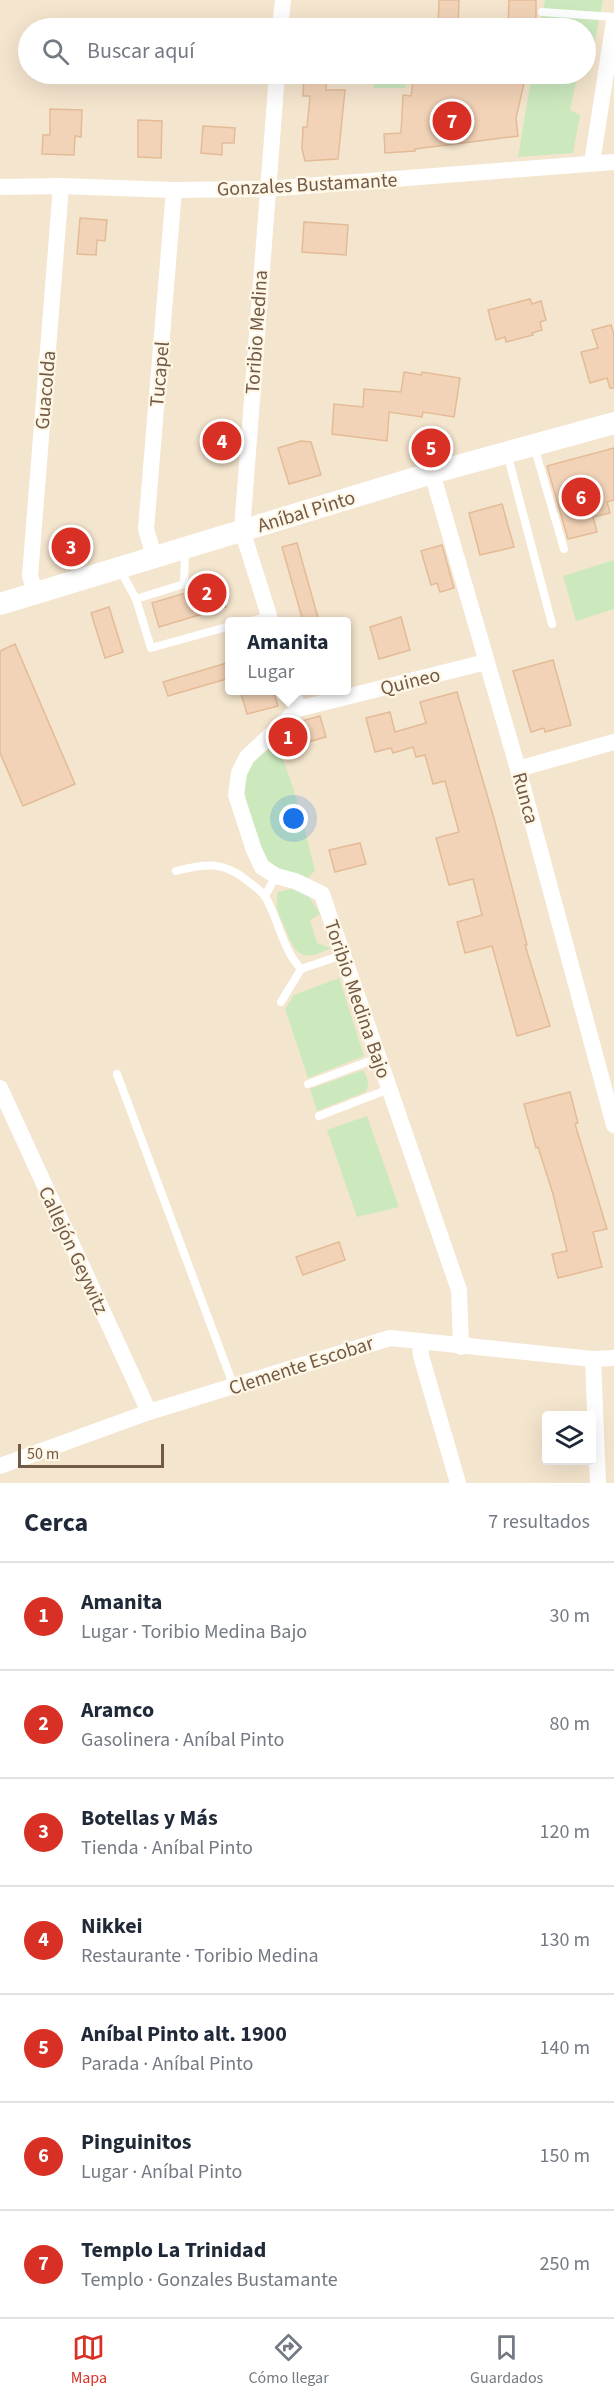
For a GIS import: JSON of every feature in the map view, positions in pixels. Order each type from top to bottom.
[{"type":"main road","name":"Aníbal Pinto","points":[[0,604],[432,473],[614,423]]},
{"type":"street","points":[[281,18],[283,0]]},
{"type":"street","points":[[592,163],[614,19]]},
{"type":"street","name":"Toribio Medina","points":[[269,617],[242,530],[275,84]]},
{"type":"street","name":"Gonzales Bustamante","points":[[0,186],[174,190],[267,189],[614,162]]},
{"type":"street","name":"Guacolda","points":[[35,592],[30,576],[61,186]]},
{"type":"street","name":"Tucapel","points":[[154,556],[146,529],[174,190]]},
{"type":"street","name":"Runca","points":[[432,473],[518,769],[614,1125]]},
{"type":"street","name":"Quineo","points":[[298,709],[486,662]]},
{"type":"street","points":[[294,695],[298,709]]},
{"type":"street","name":"Toribio Medina Bajo","points":[[298,709],[247,757],[239,773],[236,795],[262,867],[276,876],[295,881],[322,894],[459,1290],[461,1347]]},
{"type":"street","points":[[518,769],[614,742]]},
{"type":"street","name":"Callejón Geywitz","points":[[0,1088],[149,1412]]},
{"type":"street","name":"Clemente Escobar","points":[[2,1461],[149,1412],[390,1338],[592,1359],[614,1358]]},
{"type":"street","points":[[420,1341],[421,1356],[458,1483]]},
{"type":"street","points":[[592,1359],[598,1483]]},
{"type":"lane","points":[[542,12],[614,19]]},
{"type":"lane","points":[[534,446],[564,549]]},
{"type":"lane","points":[[507,452],[552,624]]},
{"type":"lane","points":[[136,599],[184,584],[185,547]]},
{"type":"lane","points":[[118,567],[136,599],[151,648],[225,628]]},
{"type":"lane","points":[[176,871],[219,864],[238,873],[265,896],[291,959],[301,969]]},
{"type":"lane","points":[[265,896],[276,876]]},
{"type":"lane","points":[[281,1002],[301,969],[342,955]]},
{"type":"lane","points":[[308,1084],[378,1058]]},
{"type":"lane","points":[[117,1074],[234,1387]]},
{"type":"lane","points":[[319,1116],[389,1089]]},
{"type":"shaded area","points":[[0,0],[614,0],[614,1483],[0,1483]]},
{"type":"green space","points":[[545,0],[603,0],[596,35],[596,18],[542,18]]},
{"type":"green space","points":[[374,84],[406,84],[405,88],[374,88]]},
{"type":"green space","points":[[530,84],[576,84],[570,110],[580,115],[573,153],[518,157]]},
{"type":"green space","points":[[614,560],[614,609],[576,621],[563,576]]},
{"type":"green space","points":[[276,743],[294,790],[315,871],[307,878],[282,869],[269,861],[254,832],[247,805],[245,781],[247,773],[256,761]]},
{"type":"green space","points":[[292,889],[308,895],[320,914],[310,920],[317,943],[331,948],[313,955],[301,954],[296,950],[277,907],[278,892]]},
{"type":"green space","points":[[339,978],[364,1056],[308,1078],[285,1009],[294,995]]},
{"type":"green space","points":[[363,1070],[368,1083],[365,1092],[317,1111],[310,1089]]},
{"type":"green space","points":[[367,1116],[399,1207],[357,1217],[327,1130]]},
{"type":"building","points":[[439,0],[459,0],[458,18],[438,18]]},
{"type":"building","points":[[509,0],[536,0],[536,18],[508,18]]},
{"type":"building","points":[[304,84],[326,84],[326,90],[345,90],[338,159],[305,161],[302,149],[303,127],[307,127],[310,96],[303,96]]},
{"type":"building","points":[[413,84],[524,84],[516,118],[518,136],[415,149],[415,151],[385,153],[384,134],[401,133],[403,95],[411,96]]},
{"type":"building","points":[[50,109],[82,110],[81,137],[75,136],[74,155],[42,154],[43,135],[50,135]]},
{"type":"building","points":[[138,120],[162,121],[161,158],[138,157]]},
{"type":"building","points":[[203,126],[235,128],[234,143],[222,143],[222,155],[201,153]]},
{"type":"building","points":[[80,218],[107,220],[105,241],[97,240],[96,255],[77,254]]},
{"type":"building","points":[[304,222],[348,225],[346,255],[302,252]]},
{"type":"building","points":[[530,299],[532,304],[541,301],[546,320],[540,322],[542,330],[532,333],[533,335],[506,342],[505,337],[496,340],[488,310]]},
{"type":"building","points":[[611,325],[614,334],[614,388],[610,388],[607,378],[590,383],[581,352],[598,348],[592,330]]},
{"type":"building","points":[[404,372],[421,375],[422,372],[460,378],[454,417],[423,412],[422,417],[389,412],[387,441],[332,434],[334,404],[363,407],[364,389],[401,392]]},
{"type":"building","points":[[301,441],[311,442],[321,475],[289,484],[278,448]]},
{"type":"building","points":[[614,448],[614,500],[607,502],[610,513],[593,517],[597,532],[568,539],[547,466]]},
{"type":"building","points":[[502,504],[514,547],[480,555],[469,513]]},
{"type":"building","points":[[297,543],[318,617],[302,617],[282,547]]},
{"type":"building","points":[[442,545],[454,588],[440,592],[437,583],[431,585],[421,551]]},
{"type":"building","points":[[219,583],[226,607],[159,627],[152,603]]},
{"type":"building","points":[[109,607],[123,652],[105,658],[91,613]]},
{"type":"building","points":[[401,617],[410,650],[379,659],[370,627]]},
{"type":"building","points":[[15,644],[75,784],[23,806],[0,753],[0,651]]},
{"type":"building","points":[[553,660],[571,725],[545,732],[544,728],[531,732],[513,671]]},
{"type":"building","points":[[225,663],[225,679],[168,696],[163,682]]},
{"type":"building","points":[[457,692],[495,822],[527,945],[525,945],[550,1026],[517,1036],[492,946],[465,953],[457,922],[482,915],[473,879],[449,885],[436,838],[459,832],[445,781],[433,784],[425,755],[416,757],[413,747],[393,753],[391,748],[375,752],[366,718],[390,712],[395,732],[426,723],[420,702]]},
{"type":"building","points":[[241,695],[275,695],[278,706],[247,714]]},
{"type":"building","points":[[320,716],[326,737],[308,742],[302,721]]},
{"type":"building","points":[[360,843],[366,864],[335,872],[329,850]]},
{"type":"building","points":[[570,1092],[578,1123],[575,1124],[607,1229],[593,1232],[602,1267],[558,1278],[552,1254],[567,1251],[553,1194],[538,1147],[536,1148],[524,1104]]},
{"type":"building","points":[[339,1242],[345,1260],[303,1275],[296,1257]]},
{"type":"place","name":"Templo La Trinidad","points":[[452,121]]},
{"type":"place","name":"Nikkei","points":[[222,441]]},
{"type":"place","name":"Aníbal Pinto alt. 1900","points":[[431,448]]},
{"type":"place","name":"Pinguinitos","points":[[581,497]]},
{"type":"place","name":"Botellas y Más","points":[[71,547]]},
{"type":"place","name":"Aramco","points":[[207,593]]},
{"type":"place","name":"Amanita","points":[[288,737]]}]
